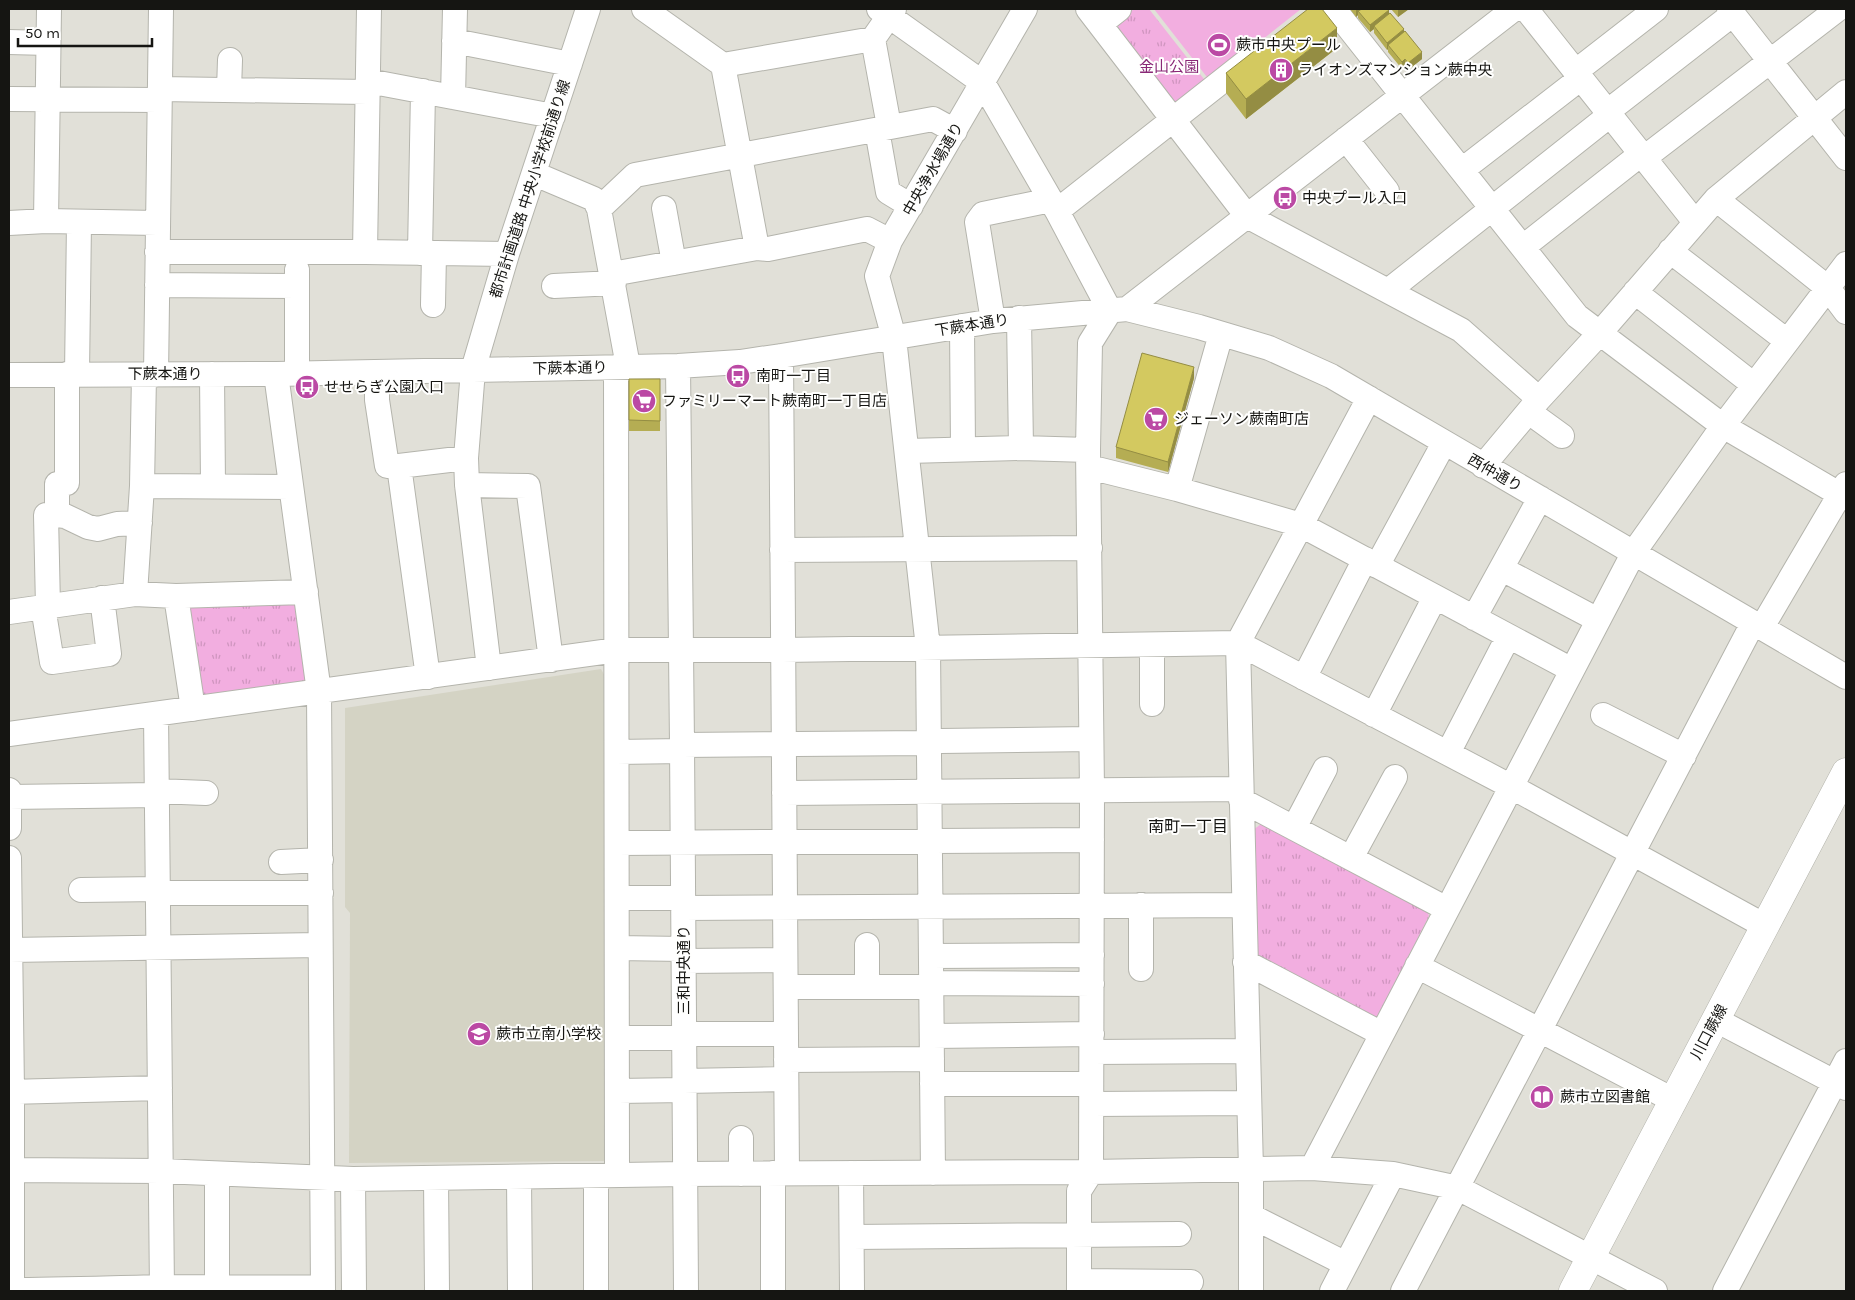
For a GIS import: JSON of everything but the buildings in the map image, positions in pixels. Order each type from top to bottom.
[{"type":"main road","name":"川口蕨線","points":[[1573,1291],[1846,772]]},
{"type":"street","points":[[46,221],[49,9]]},
{"type":"street","points":[[135,594],[157,285],[161,9]]},
{"type":"street","points":[[365,252],[369,9]]},
{"type":"street","points":[[453,97],[455,9]]},
{"type":"street","points":[[644,9],[723,65],[757,248]]},
{"type":"street","name":"中央浄水場通り","points":[[933,1172],[928,648],[908,451],[894,338],[876,276],[890,241],[1025,9]]},
{"type":"street","points":[[1119,9],[1094,16],[1247,216],[1461,330],[1562,436]]},
{"type":"street","points":[[1334,9],[1577,316],[1723,426],[1844,492],[1757,625],[1684,756],[1403,1291]]},
{"type":"street","points":[[1192,1282],[1079,1286],[1079,1190],[1092,1172],[1090,343],[1118,310],[1247,216],[1514,9]]},
{"type":"street","points":[[1526,9],[1694,222]]},
{"type":"street","points":[[1462,170],[1656,9]]},
{"type":"street","name":"都市計画道路 中央小学校前通り線","points":[[489,668],[467,485],[466,458],[474,370],[507,254],[570,64],[583,10]]},
{"type":"street","points":[[911,206],[888,192],[873,39],[887,11],[983,84],[1118,310]]},
{"type":"street","points":[[1388,291],[1736,12],[1769,60],[1846,158]]},
{"type":"street","points":[[1523,247],[1832,13]]},
{"type":"street","points":[[723,65],[873,39]]},
{"type":"street","points":[[454,41],[570,64]]},
{"type":"street","points":[[9,42],[48,42]]},
{"type":"street","points":[[993,321],[977,222],[982,214],[1054,205],[1174,119],[1268,46]]},
{"type":"street","points":[[229,90],[230,60]]},
{"type":"street","points":[[9,99],[49,99],[229,90],[368,87],[423,91],[553,116]]},
{"type":"street","points":[[423,91],[427,253],[433,305]]},
{"type":"street","points":[[1483,466],[1534,405],[1600,334],[1694,222],[1716,199],[1846,92]]},
{"type":"street","points":[[599,209],[635,175],[933,119],[955,132]]},
{"type":"street","points":[[1346,139],[1387,191]]},
{"type":"street","points":[[535,174],[594,199],[599,209],[613,278],[622,367],[617,650],[618,1091],[607,1176],[596,1291]]},
{"type":"street","points":[[1716,199],[1828,288],[1846,312]]},
{"type":"street","points":[[664,208],[674,263]]},
{"type":"street","points":[[9,222],[158,223]]},
{"type":"street","points":[[57,515],[57,484],[66,484],[79,222]]},
{"type":"street","points":[[554,286],[613,278],[674,263],[757,248],[768,248],[867,229],[890,241]]},
{"type":"street","points":[[1670,251],[1787,341]]},
{"type":"street","points":[[158,252],[507,254]]},
{"type":"street","points":[[9,858],[11,1291],[217,1287],[245,1290],[323,1289],[320,692],[291,487],[286,374],[297,286],[296,252]]},
{"type":"street","points":[[1312,1168],[1634,552],[1723,426],[1846,264]]},
{"type":"street","points":[[157,285],[297,286]]},
{"type":"street","points":[[1635,292],[1754,385]]},
{"type":"street","name":"下蕨本通り","points":[[9,375],[286,374],[678,366],[740,362],[993,321],[1118,310]]},
{"type":"street","name":"西仲通り","points":[[1118,310],[1221,334],[1278,352],[1331,376],[1846,677]]},
{"type":"street","points":[[1019,318],[1021,448]]},
{"type":"street","points":[[962,326],[963,450]]},
{"type":"street","points":[[1177,489],[1221,334]]},
{"type":"street","points":[[774,1291],[786,1070],[781,356]]},
{"type":"street","name":"三和中央通り","points":[[678,366],[686,1291]]},
{"type":"street","points":[[378,372],[377,400],[387,466],[466,458]]},
{"type":"street","points":[[212,374],[213,486]]},
{"type":"street","points":[[1256,1289],[1251,1216],[1238,643],[1369,398]]},
{"type":"street","points":[[1304,678],[1444,443]]},
{"type":"street","points":[[908,451],[1021,448],[1089,458],[1177,489],[1301,525],[1572,670]]},
{"type":"street","points":[[399,466],[428,677]]},
{"type":"street","points":[[467,485],[528,486],[552,660]]},
{"type":"street","points":[[142,486],[291,487]]},
{"type":"street","points":[[1474,618],[1540,498]]},
{"type":"street","points":[[102,598],[109,654],[52,662],[45,607],[46,516],[65,516],[88,527],[98,529],[118,524],[140,523]]},
{"type":"street","points":[[782,550],[1090,548]]},
{"type":"street","points":[[1502,569],[1598,620]]},
{"type":"street","points":[[9,612],[135,594],[176,596],[306,592]]},
{"type":"street","points":[[176,596],[193,709]]},
{"type":"street","points":[[1374,714],[1435,597]]},
{"type":"street","points":[[1448,754],[1508,636]]},
{"type":"street","points":[[9,734],[617,650],[783,650],[1238,643],[1510,786],[1765,926]]},
{"type":"street","points":[[1152,645],[1152,704]]},
{"type":"street","points":[[156,714],[162,1289]]},
{"type":"street","points":[[1603,715],[1684,756]]},
{"type":"street","points":[[617,752],[784,744],[1091,739]]},
{"type":"street","points":[[1294,828],[1324,769]]},
{"type":"street","points":[[1351,858],[1395,777]]},
{"type":"street","points":[[9,790],[9,828]]},
{"type":"street","points":[[784,793],[1092,791],[1241,795],[1294,828],[1447,909]]},
{"type":"street","points":[[9,797],[206,793]]},
{"type":"street","points":[[617,842],[1092,840]]},
{"type":"street","points":[[281,862],[321,860]]},
{"type":"street","points":[[82,890],[321,893]]},
{"type":"street","points":[[618,898],[683,903],[785,906],[1244,905]]},
{"type":"street","points":[[1141,905],[1141,969]]},
{"type":"street","points":[[10,945],[158,947],[320,945]]},
{"type":"street","points":[[867,945],[867,987]]},
{"type":"street","points":[[618,948],[684,955],[785,960]]},
{"type":"street","points":[[931,956],[1092,955]]},
{"type":"street","points":[[1245,962],[1382,1034]]},
{"type":"street","points":[[1417,966],[1673,1100]]},
{"type":"street","points":[[786,987],[1092,984]]},
{"type":"street","points":[[1716,1020],[1841,1085]]},
{"type":"street","points":[[618,1038],[786,1034]]},
{"type":"street","points":[[618,1091],[684,1086],[932,1048],[1092,1043],[1247,1050]]},
{"type":"street","points":[[1725,1291],[1841,1085],[1846,1061]]},
{"type":"street","points":[[932,1084],[1249,1103]]},
{"type":"street","points":[[10,1092],[160,1088]]},
{"type":"street","points":[[741,1138],[742,1174]]},
{"type":"street","points":[[10,1170],[161,1171],[353,1179],[1312,1168],[1393,1174],[1458,1188],[1655,1291]]},
{"type":"street","points":[[851,1173],[852,1291]]},
{"type":"street","points":[[217,1287],[218,1174]]},
{"type":"street","points":[[1332,1291],[1393,1174]]},
{"type":"street","points":[[436,1178],[437,1291]]},
{"type":"street","points":[[518,1178],[520,1291]]},
{"type":"street","points":[[353,1179],[354,1291]]},
{"type":"street","points":[[1251,1216],[1346,1264]]},
{"type":"street","points":[[852,1237],[1179,1234]]},
{"type":"shaded area","name":"蕨市立南小学校","points":[[601,669],[606,678],[608,1154],[604,1161],[349,1163],[350,913],[345,907],[345,708]]},
{"type":"green space","name":"金山公園","points":[[1134,9],[1149,9],[1207,83],[1181,104],[1172,104],[1117,31],[1120,19]]},
{"type":"green space","name":"蕨市中央プール","points":[[1154,9],[1301,9],[1210,81]]},
{"type":"green space","points":[[298,602],[312,677],[302,683],[201,700],[187,603]]},
{"type":"green space","points":[[1264,822],[1426,908],[1429,916],[1375,1022],[1253,957],[1250,832]]},
{"type":"place","name":"蕨市中央プール","points":[[1219,45]]},
{"type":"place","name":"ライオンズマンション蕨中央","points":[[1281,70]]},
{"type":"place","name":"中央プール入口","points":[[1285,198]]},
{"type":"place","name":"南町一丁目","points":[[738,376]]},
{"type":"place","name":"せせらぎ公園入口","points":[[307,387]]},
{"type":"place","name":"ファミリーマート蕨南町一丁目店","points":[[644,401]]},
{"type":"place","name":"ジェーソン蕨南町店","points":[[1156,419]]},
{"type":"place","name":"蕨市立南小学校","points":[[479,1034]]},
{"type":"place","name":"蕨市立図書館","points":[[1542,1097]]},
{"type":"district","name":"南町一丁目","points":[[1188,826]]}]
